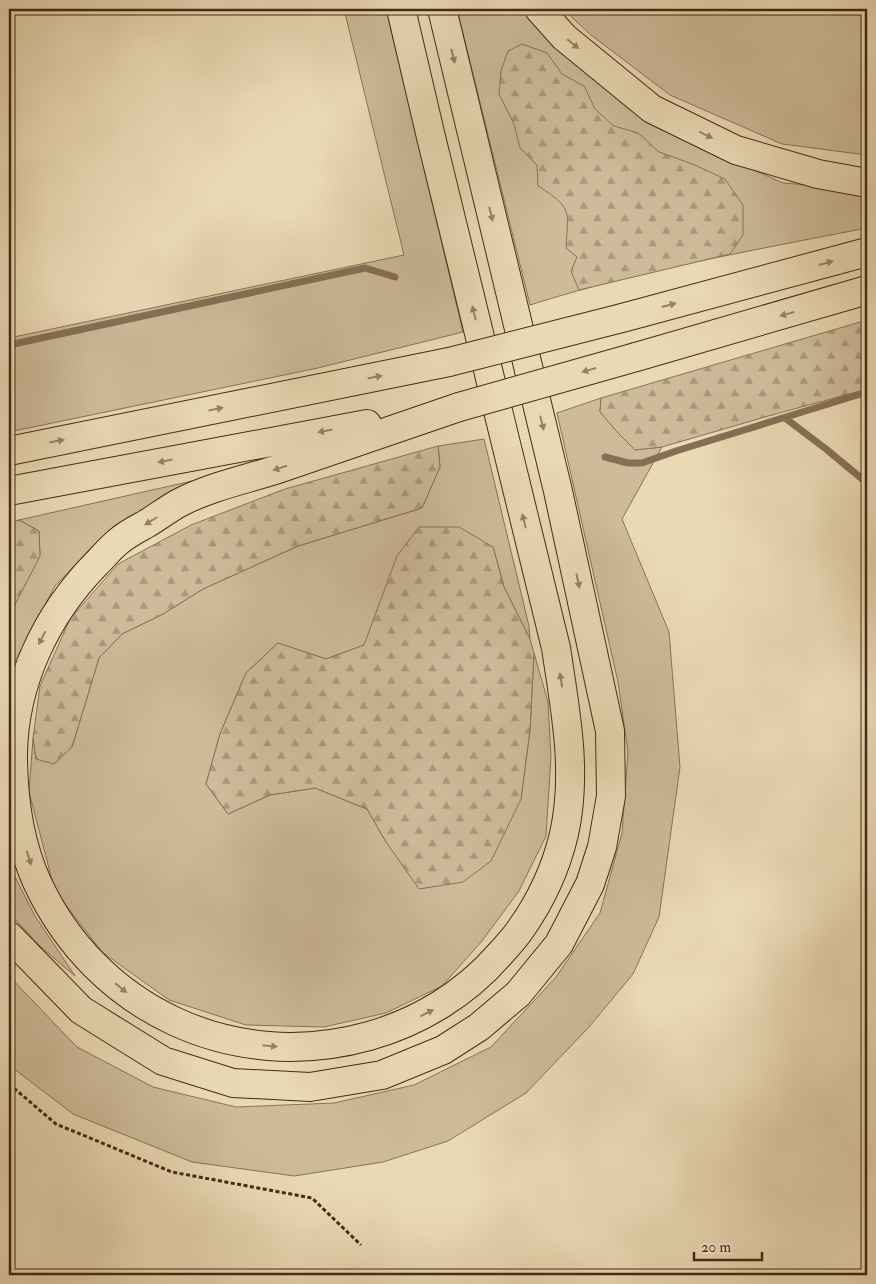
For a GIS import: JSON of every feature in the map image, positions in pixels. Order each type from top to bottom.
[{"type":"highway","points":[[401,9],[433,147],[556,648],[568,728],[571,782],[564,834],[546,885],[520,931],[485,972],[442,1004],[394,1029],[343,1044],[290,1048],[236,1043],[185,1027],[138,1002],[96,968],[62,927],[36,880],[20,830],[13,776],[14,742],[22,691],[41,638],[75,586],[119,541],[181,502],[209,490],[278,469],[459,407],[636,357],[867,290]]},
{"type":"highway","points":[[9,936],[80,1010],[163,1062],[234,1083],[310,1087],[382,1074],[443,1050],[479,1027],[518,994],[559,944],[590,884],[602,847],[611,796],[610,731],[556,481],[442,9]]},
{"type":"highway","points":[[539,9],[564,37],[652,109],[736,150],[818,174],[867,183]]},
{"type":"highway","points":[[9,451],[449,362],[867,252]]},
{"type":"highway","points":[[9,491],[459,407]]},
{"type":"path","points":[[9,1084],[56,1124],[172,1172],[312,1198],[361,1245]]},
{"type":"green space","points":[[344,9],[386,9],[463,332],[318,368],[9,432],[9,338],[404,255]]},
{"type":"green space","points":[[457,9],[527,9],[720,155],[783,183],[867,190],[867,228],[655,271],[530,305]]},
{"type":"green space","points":[[563,9],[867,9],[867,155],[782,144],[670,95],[591,35]]},
{"type":"green space","points":[[522,44],[547,53],[562,74],[584,86],[595,109],[614,126],[638,133],[659,152],[695,165],[725,179],[743,205],[743,235],[730,254],[579,290],[571,271],[577,257],[566,248],[566,211],[563,205],[538,186],[537,165],[520,148],[514,124],[499,94],[501,71],[508,51]]},
{"type":"green space","points":[[867,320],[867,389],[662,447],[635,450],[600,412],[601,398]]},
{"type":"green space","points":[[601,398],[600,412],[635,450],[662,447],[622,519],[669,632],[680,767],[659,917],[633,974],[589,1027],[526,1093],[448,1141],[383,1162],[294,1176],[192,1162],[73,1114],[9,1065],[9,976],[77,1047],[153,1087],[236,1107],[334,1103],[414,1085],[491,1047],[556,977],[600,913],[622,833],[628,752],[618,682],[557,413]]},
{"type":"green space","points":[[484,439],[529,626],[530,639],[504,587],[493,547],[364,645],[326,659],[278,643],[246,673],[220,734],[206,784],[228,814],[270,795],[315,788],[367,809],[386,842],[521,799],[530,730],[534,653],[548,702],[551,757],[546,836],[519,891],[482,941],[442,986],[386,1013],[324,1027],[246,1025],[169,1000],[102,952],[55,891],[29,792],[33,738],[36,759],[72,747],[99,658],[122,634],[163,614],[203,589],[298,546],[422,508],[440,467],[438,446]]},
{"type":"green space","points":[[438,446],[440,467],[422,508],[298,546],[203,589],[163,614],[122,634],[99,658],[72,747],[54,764],[36,759],[33,738],[40,686],[70,619],[118,564],[191,525],[285,489]]},
{"type":"green space","points":[[192,481],[99,540],[55,586],[15,661],[9,684],[9,616],[40,555],[39,531],[19,520]]},
{"type":"green space","points":[[19,520],[39,531],[40,556],[9,616],[9,522]]},
{"type":"green space","points":[[419,527],[459,527],[493,547],[504,587],[530,639],[534,653],[530,730],[521,799],[491,861],[463,882],[419,889],[386,842],[367,809],[315,788],[270,795],[228,814],[206,784],[220,734],[246,673],[278,643],[326,659],[364,645],[397,556]]},
{"type":"green space","points":[[9,865],[35,916],[75,976],[41,947],[9,913]]},
{"type":"waterway","points":[[9,345],[365,268],[395,277]]},
{"type":"waterway","points":[[605,457],[628,463],[642,463],[867,392]]},
{"type":"waterway","points":[[785,418],[867,483]]}]
